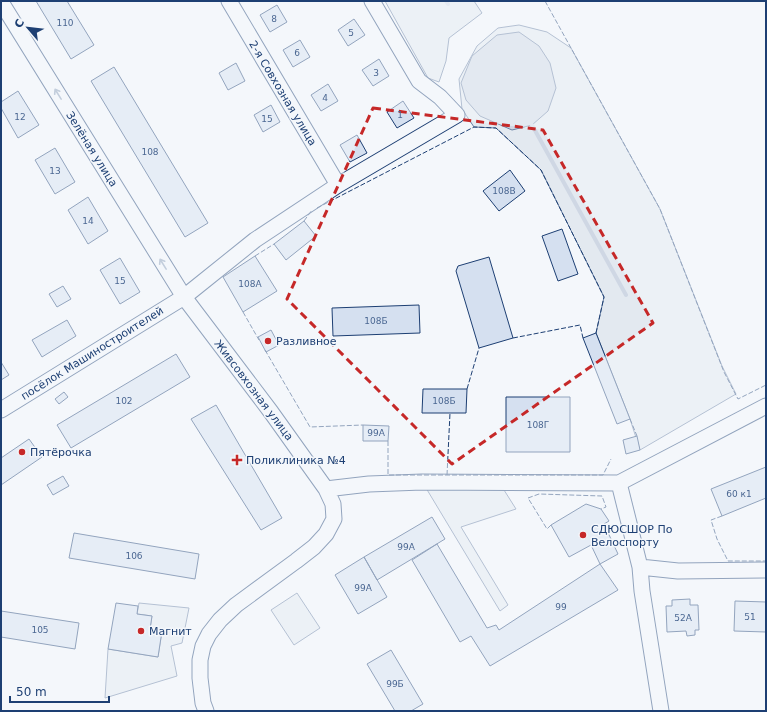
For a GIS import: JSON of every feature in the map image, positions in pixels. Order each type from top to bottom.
[{"type":"street","name":"2-я Совхозная улица","points":[[229,1],[338,185]]},
{"type":"street","name":"посёлок Машиностроителей","points":[[1,410],[184,297],[255,240],[338,185],[457,115],[440,97],[418,81],[372,1]]},
{"type":"street","name":"Зелёная улица","points":[[1,2],[184,297]]},
{"type":"street","name":"Живсовхозная улица","points":[[184,297],[326,489],[333,504],[334,519],[326,534],[314,547],[296,562],[236,605],[220,620],[209,634],[203,646],[200,660],[200,678],[203,703],[206,711]]},
{"type":"street","points":[[326,489],[369,484],[422,482],[619,483],[766,406]]},
{"type":"street","points":[[619,483],[640,567],[642,591],[662,711]]},
{"type":"street","points":[[640,567],[678,571],[766,570]]},
{"type":"highlighted area","points":[[373,108],[543,130],[653,323],[452,464],[287,299]]},
{"type":"shaded area","points":[[385,1],[474,1],[482,13],[449,38],[446,61],[439,82],[428,78]]},
{"type":"shaded area","points":[[519,25],[547,32],[571,48],[660,209],[722,366],[736,394],[640,450],[630,419],[596,333],[604,297],[541,170],[496,128],[474,127],[462,109],[459,79],[477,46],[498,28]]},
{"type":"shaded area","points":[[519,32],[539,46],[550,63],[556,88],[548,111],[532,125],[512,130],[480,116],[466,100],[461,83],[472,56],[497,35]]},
{"type":"shaded area","points":[[426,488],[504,490],[516,509],[461,527],[508,605],[500,611]]},
{"type":"shaded area","points":[[297,593],[320,628],[294,645],[271,610]]},
{"type":"shaded area","points":[[139,603],[189,608],[182,643],[171,646],[177,676],[105,698],[108,649],[158,657],[162,631],[150,629],[152,616],[137,614]]},
{"type":"building","points":[[36,1],[67,1],[94,45],[71,59]]},
{"type":"building","points":[[277,5],[287,22],[270,32],[260,15]]},
{"type":"building","points":[[354,19],[365,35],[348,46],[338,30]]},
{"type":"building","points":[[300,40],[310,57],[293,67],[283,50]]},
{"type":"building","points":[[379,59],[389,76],[373,86],[362,70]]},
{"type":"building","points":[[236,63],[245,81],[228,90],[219,73]]},
{"type":"building","points":[[114,67],[208,223],[185,237],[91,81]]},
{"type":"building","points":[[328,84],[338,101],[321,111],[311,95]]},
{"type":"building","points":[[18,91],[39,125],[18,138],[1,108],[1,102]]},
{"type":"building","points":[[403,101],[414,118],[397,128],[387,112]]},
{"type":"building","points":[[271,105],[280,122],[263,132],[254,115]]},
{"type":"building","points":[[357,135],[367,153],[350,162],[340,145]]},
{"type":"building","points":[[55,148],[75,182],[55,194],[35,160]]},
{"type":"building","points":[[510,170],[525,191],[499,211],[483,191]]},
{"type":"building","points":[[88,197],[108,231],[88,244],[68,210]]},
{"type":"building","points":[[304,221],[316,236],[286,260],[274,244]]},
{"type":"building","points":[[562,229],[578,274],[558,281],[542,236]]},
{"type":"building","points":[[255,256],[277,291],[243,312],[223,277]]},
{"type":"building","points":[[489,257],[513,338],[479,348],[456,271],[458,266]]},
{"type":"building","points":[[120,258],[140,292],[120,304],[100,270]]},
{"type":"building","points":[[63,286],[71,299],[57,307],[49,294]]},
{"type":"building","points":[[419,305],[420,333],[333,336],[332,308]]},
{"type":"building","points":[[67,320],[76,336],[42,357],[32,340]]},
{"type":"building","name":"Разливное","points":[[271,330],[279,345],[266,352],[258,337]]},
{"type":"building","points":[[596,333],[630,419],[617,424],[583,338]]},
{"type":"building","points":[[176,354],[190,377],[71,448],[57,425]]},
{"type":"building","points":[[1,362],[9,375],[1,380]]},
{"type":"building","points":[[423,389],[467,389],[466,413],[422,413]]},
{"type":"building","points":[[64,392],[68,397],[59,404],[55,399]]},
{"type":"building","points":[[506,397],[570,397],[570,452],[506,452]]},
{"type":"building","points":[[216,405],[282,518],[261,530],[191,419]]},
{"type":"building","points":[[363,425],[389,426],[388,441],[363,441]]},
{"type":"building","points":[[637,436],[640,450],[626,454],[623,440]]},
{"type":"building","points":[[29,439],[42,457],[1,485],[1,458]]},
{"type":"building","points":[[766,467],[766,498],[722,516],[711,489]]},
{"type":"building","points":[[63,476],[69,486],[53,495],[47,485]]},
{"type":"building","name":"СДЮСШОР По Велоспорту","points":[[586,504],[601,509],[609,521],[604,524],[618,554],[600,564],[591,545],[569,557],[551,525]]},
{"type":"building","points":[[432,517],[445,539],[377,580],[364,557]]},
{"type":"building","points":[[74,533],[199,554],[195,579],[69,558]]},
{"type":"building","points":[[437,544],[487,628],[496,625],[499,630],[600,564],[618,590],[490,666],[471,636],[460,642],[412,560]]},
{"type":"building","points":[[364,557],[387,597],[358,614],[335,575]]},
{"type":"building","points":[[690,599],[690,605],[698,605],[699,630],[695,630],[695,635],[687,636],[686,631],[667,632],[666,606],[672,606],[672,600]]},
{"type":"building","points":[[735,601],[766,602],[766,632],[734,631]]},
{"type":"building","points":[[116,603],[138,606],[137,614],[152,616],[150,629],[162,631],[158,657],[108,649]]},
{"type":"building","points":[[1,611],[79,623],[75,649],[1,637]]},
{"type":"building","points":[[391,650],[423,704],[411,711],[395,711],[367,664]]},
{"type":"waterway","points":[[532,125],[626,295]]},
{"type":"fence","points":[[545,1],[660,209],[724,372],[738,399],[766,385]]},
{"type":"fence","points":[[317,208],[474,127],[496,128],[541,170],[604,297],[596,333]]},
{"type":"fence","points":[[304,221],[312,210]]},
{"type":"fence","points":[[255,256],[274,244]]},
{"type":"fence","points":[[243,312],[259,340]]},
{"type":"fence","points":[[513,338],[580,325],[583,338]]},
{"type":"fence","points":[[467,389],[479,348]]},
{"type":"fence","points":[[265,350],[310,427],[363,425]]},
{"type":"fence","points":[[447,475],[450,413]]},
{"type":"fence","points":[[630,419],[637,436]]},
{"type":"fence","points":[[388,441],[388,475],[603,475],[611,459]]},
{"type":"fence","points":[[551,525],[547,529],[528,498],[539,494],[602,496],[606,507],[601,509]]},
{"type":"fence","points":[[722,516],[711,520],[717,539],[728,561],[766,561]]},
{"type":"place","name":"Разливное","points":[[268,341]]},
{"type":"place","name":"Пятёрочка","points":[[22,452]]},
{"type":"place","name":"Поликлиника №4","points":[[237,460]]},
{"type":"place","name":"СДЮСШОР По Велоспорту","points":[[583,535]]},
{"type":"place","name":"Магнит","points":[[141,631]]}]
